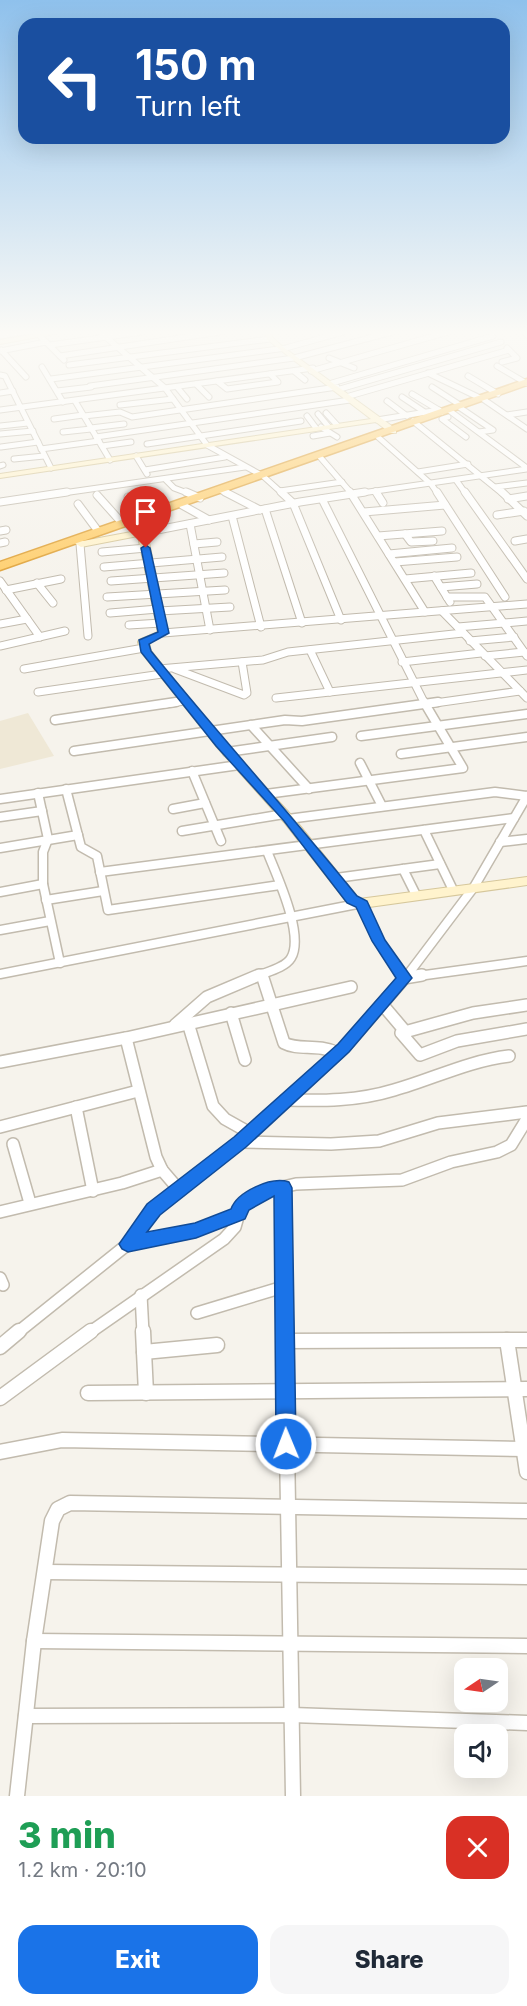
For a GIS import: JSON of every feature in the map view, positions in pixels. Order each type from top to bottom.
[{"type":"highway","points":[[0,568],[98,531],[378,437],[413,419],[427,416]]},
{"type":"highway","points":[[0,568],[79,543],[392,430]]},
{"type":"street","points":[[25,416],[51,468]]},
{"type":"street","points":[[54,419],[83,416],[110,460]]},
{"type":"street","points":[[185,416],[207,445],[262,476],[293,503],[341,620]]},
{"type":"street","points":[[41,449],[241,416]]},
{"type":"street","points":[[147,444],[299,420],[295,416]]},
{"type":"street","points":[[307,416],[337,437]]},
{"type":"street","points":[[319,416],[324,429]]},
{"type":"street","points":[[324,429],[326,416]]},
{"type":"street","points":[[372,416],[392,430]]},
{"type":"street","points":[[408,416],[525,513]]},
{"type":"street","points":[[0,476],[324,429],[376,419],[413,419],[420,416]]},
{"type":"street","points":[[444,416],[442,419],[469,436]]},
{"type":"street","points":[[455,416],[527,468]]},
{"type":"street","points":[[475,416],[493,430],[479,432]]},
{"type":"street","points":[[508,416],[525,426]]},
{"type":"street","points":[[0,426],[28,423]]},
{"type":"street","points":[[63,432],[124,424]]},
{"type":"street","points":[[0,434],[33,431]]},
{"type":"street","points":[[378,437],[431,484],[505,597]]},
{"type":"street","points":[[99,441],[131,442]]},
{"type":"street","points":[[1,447],[38,442]]},
{"type":"street","points":[[15,459],[44,456]]},
{"type":"street","points":[[136,456],[152,481]]},
{"type":"street","points":[[145,470],[225,457]]},
{"type":"street","points":[[320,457],[353,494],[425,612]]},
{"type":"street","points":[[418,472],[468,464]]},
{"type":"street","points":[[0,502],[245,467]]},
{"type":"street","points":[[88,636],[79,543],[293,503],[527,468]]},
{"type":"street","points":[[166,480],[174,488],[199,498]]},
{"type":"street","points":[[456,480],[527,579]]},
{"type":"street","points":[[280,491],[342,482]]},
{"type":"street","points":[[495,487],[527,483]]},
{"type":"street","points":[[222,491],[263,509],[302,623]]},
{"type":"street","points":[[375,491],[383,503]]},
{"type":"street","points":[[98,495],[122,523]]},
{"type":"street","points":[[508,499],[527,496]]},
{"type":"street","points":[[128,497],[148,514]]},
{"type":"street","points":[[266,794],[463,768],[412,682],[322,499]]},
{"type":"street","points":[[78,504],[98,531]]},
{"type":"street","points":[[182,505],[209,520]]},
{"type":"street","points":[[364,513],[445,505]]},
{"type":"street","points":[[497,515],[525,513]]},
{"type":"street","points":[[232,516],[261,627]]},
{"type":"street","points":[[190,524],[210,630]]},
{"type":"street","points":[[378,536],[442,531]]},
{"type":"street","points":[[142,533],[160,619],[143,642],[144,648],[164,670],[184,701],[227,752],[286,816],[308,846],[360,904],[379,941],[404,978]]},
{"type":"street","points":[[405,534],[411,542],[433,541]]},
{"type":"street","points":[[515,541],[527,539]]},
{"type":"street","points":[[194,543],[217,542]]},
{"type":"street","points":[[102,552],[146,548]]},
{"type":"street","points":[[389,554],[452,548]]},
{"type":"street","points":[[104,567],[222,557]]},
{"type":"street","points":[[395,562],[457,557]]},
{"type":"street","points":[[111,581],[224,573]]},
{"type":"street","points":[[405,579],[471,573]]},
{"type":"street","points":[[434,576],[455,610]]},
{"type":"street","points":[[6,590],[61,579]]},
{"type":"street","points":[[0,581],[40,637]]},
{"type":"street","points":[[38,583],[53,603]]},
{"type":"street","points":[[441,587],[477,584]]},
{"type":"street","points":[[107,597],[225,590]]},
{"type":"street","points":[[447,597],[483,597],[493,606],[526,654]]},
{"type":"street","points":[[110,613],[160,619],[210,630],[527,604]]},
{"type":"street","points":[[129,625],[206,608],[230,607]]},
{"type":"street","points":[[442,611],[527,698]]},
{"type":"street","points":[[0,624],[27,619]]},
{"type":"street","points":[[38,692],[164,670],[242,662],[310,650],[391,641],[527,621]]},
{"type":"street","points":[[0,646],[65,631]]},
{"type":"street","points":[[471,641],[527,639]]},
{"type":"street","points":[[24,669],[144,648]]},
{"type":"street","points":[[310,650],[330,692]]},
{"type":"street","points":[[402,662],[526,654]]},
{"type":"street","points":[[164,670],[244,695],[247,693],[242,662]]},
{"type":"street","points":[[276,698],[527,670]]},
{"type":"street","points":[[74,751],[251,725],[520,692]]},
{"type":"street","points":[[55,720],[184,701]]},
{"type":"street","points":[[361,736],[527,714]]},
{"type":"street","points":[[251,725],[309,789]]},
{"type":"street","points":[[227,752],[332,737]]},
{"type":"street","points":[[401,754],[527,737]]},
{"type":"street","points":[[360,763],[382,806]]},
{"type":"street","points":[[0,799],[239,765]]},
{"type":"street","points":[[192,771],[221,842]]},
{"type":"street","points":[[66,789],[81,847],[97,856],[107,909],[111,911],[279,885]]},
{"type":"street","points":[[0,1347],[128,1244],[153,1210],[240,1142],[338,1053],[404,978],[474,887],[527,796],[495,792],[286,816],[182,831]]},
{"type":"street","points":[[38,793],[48,840],[43,852],[43,884],[60,963]]},
{"type":"street","points":[[173,809],[205,803]]},
{"type":"street","points":[[0,817],[42,811]]},
{"type":"street","points":[[100,872],[514,818]]},
{"type":"street","points":[[424,830],[453,890]]},
{"type":"street","points":[[0,848],[78,836]]},
{"type":"street","points":[[500,842],[525,839],[527,848]]},
{"type":"street","points":[[174,1026],[207,997],[293,959],[295,951],[291,918],[267,851]]},
{"type":"street","points":[[336,878],[441,864]]},
{"type":"street","points":[[403,869],[416,895]]},
{"type":"street","points":[[0,974],[360,904],[527,881]]},
{"type":"street","points":[[0,892],[43,884]]},
{"type":"street","points":[[46,900],[103,891]]},
{"type":"street","points":[[0,930],[50,921]]},
{"type":"street","points":[[404,978],[527,962]]},
{"type":"street","points":[[262,974],[286,1045],[323,1046],[338,1053]]},
{"type":"street","points":[[0,1062],[126,1038],[351,987]]},
{"type":"street","points":[[382,1004],[404,1030]]},
{"type":"street","points":[[404,1030],[473,1013],[527,1005]]},
{"type":"street","points":[[231,1013],[245,1060]]},
{"type":"street","points":[[188,1023],[213,1106],[225,1119],[250,1133]]},
{"type":"street","points":[[404,1030],[401,1033],[420,1055],[457,1041],[527,1029]]},
{"type":"street","points":[[126,1038],[138,1091],[162,1170],[180,1191]]},
{"type":"street","points":[[285,1100],[343,1101],[394,1090],[479,1060],[509,1056]]},
{"type":"street","points":[[0,1127],[138,1091]]},
{"type":"street","points":[[76,1107],[93,1191]]},
{"type":"street","points":[[240,1142],[331,1144],[379,1142],[438,1123],[527,1112]]},
{"type":"street","points":[[0,1398],[141,1295],[230,1234],[241,1206],[266,1191],[296,1184],[402,1180],[451,1162],[503,1150],[511,1145],[527,1119]]},
{"type":"street","points":[[13,1144],[30,1203]]},
{"type":"street","points":[[0,1212],[30,1203],[131,1182],[162,1170]]},
{"type":"street","points":[[283,1188],[293,1796]]},
{"type":"street","points":[[128,1244],[187,1233],[239,1214]]},
{"type":"street","points":[[197,1313],[283,1287]]},
{"type":"street","points":[[141,1295],[146,1393]]},
{"type":"street","points":[[507,1340],[521,1389],[527,1472]]},
{"type":"street","points":[[284,1341],[527,1340]]},
{"type":"street","points":[[144,1352],[217,1345]]},
{"type":"street","points":[[88,1394],[521,1389]]},
{"type":"street","points":[[0,1452],[62,1440],[525,1449]]},
{"type":"street","points":[[16,1796],[34,1641],[56,1510],[70,1503],[527,1511]]},
{"type":"street","points":[[46,1572],[527,1577]]},
{"type":"street","points":[[34,1641],[527,1646]]},
{"type":"street","points":[[26,1716],[292,1715],[527,1723]]},
{"type":"shaded area","points":[[28,713],[54,756],[0,769],[0,721]]},
{"type":"route","points":[[146,548],[163,633],[143,642],[146,652],[220,744],[288,819],[352,900],[357,904],[362,904],[384,950],[404,978],[344,1048],[240,1142],[153,1210],[128,1244],[177,1236],[196,1230],[239,1214],[241,1206],[266,1191],[283,1188],[286,1444]]}]
